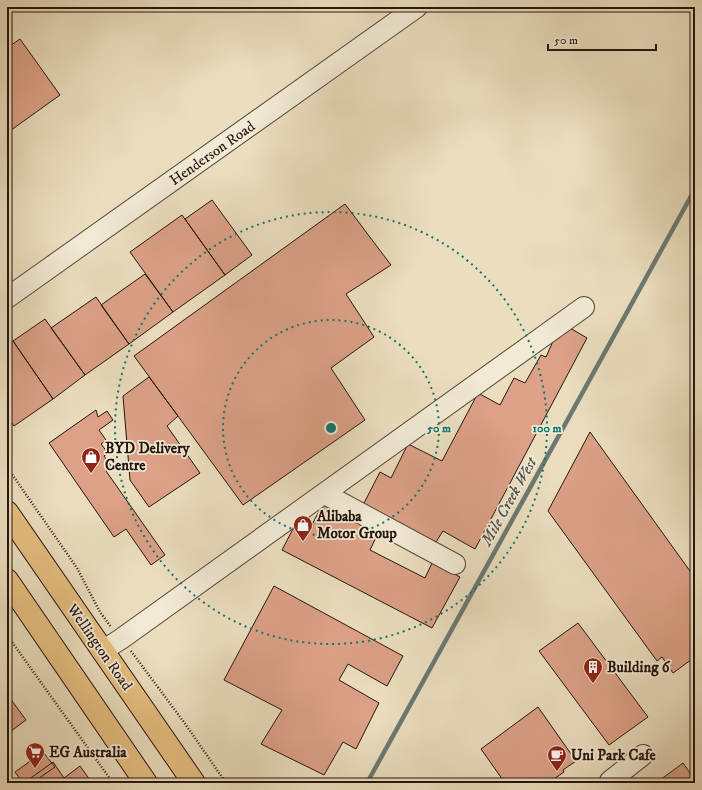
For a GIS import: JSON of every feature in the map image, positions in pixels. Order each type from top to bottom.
[{"type":"highway","name":"Wellington Road","points":[[10,522],[194,783]]},
{"type":"highway","points":[[7,580],[146,783]]},
{"type":"street","name":"Henderson Road","points":[[7,298],[417,7]]},
{"type":"street","points":[[102,651],[325,494],[584,307]]},
{"type":"street","points":[[325,494],[455,564]]},
{"type":"street","points":[[610,781],[644,756]]},
{"type":"path","points":[[7,636],[113,783]]},
{"type":"building","points":[[20,39],[60,95],[7,133],[7,48]]},
{"type":"building","points":[[212,200],[252,255],[225,275],[185,219]]},
{"type":"building","points":[[345,204],[391,265],[346,294],[374,337],[331,368],[365,420],[243,505],[134,356]]},
{"type":"building","points":[[182,215],[225,275],[173,312],[130,252]]},
{"type":"building","points":[[145,274],[173,312],[129,344],[101,305]]},
{"type":"building","points":[[96,297],[129,344],[85,375],[51,328]]},
{"type":"building","points":[[45,319],[85,375],[53,399],[13,341]]},
{"type":"building","points":[[570,328],[587,338],[475,549],[443,531],[436,542],[363,505],[380,472],[391,478],[408,444],[442,461],[478,393],[500,405],[514,378],[525,383],[541,355],[546,357],[554,339]]},
{"type":"building","points":[[13,341],[53,399],[14,426],[7,416],[7,345]]},
{"type":"building","points":[[149,377],[178,416],[167,426],[200,473],[149,507],[130,480],[123,396]]},
{"type":"building","points":[[96,410],[98,417],[107,411],[113,420],[99,430],[106,440],[101,444],[108,453],[104,456],[112,467],[106,471],[165,555],[151,565],[126,529],[114,537],[49,443]]},
{"type":"building","points":[[590,432],[695,578],[695,657],[673,673],[662,657],[657,661],[548,511]]},
{"type":"building","points":[[323,504],[378,533],[370,550],[425,578],[432,563],[460,577],[432,628],[282,550],[295,525],[308,532]]},
{"type":"building","points":[[274,586],[403,656],[387,686],[348,664],[339,680],[379,703],[356,749],[343,742],[324,775],[261,744],[282,710],[224,680]]},
{"type":"building","name":"Building 6","points":[[578,623],[648,717],[609,745],[539,651]]},
{"type":"building","points":[[7,694],[26,720],[7,734]]},
{"type":"building","points":[[538,707],[576,761],[563,770],[564,772],[548,783],[505,783],[481,749]]},
{"type":"building","name":"EG Australia","points":[[43,752],[55,767],[32,783],[23,783],[15,772]]},
{"type":"building","points":[[53,762],[64,778],[80,766],[92,783],[24,783]]},
{"type":"building","points":[[683,763],[695,780],[695,783],[656,783]]},
{"type":"waterway","name":"Mile Creek West","points":[[367,783],[695,189]]},
{"type":"place","name":"BYD Delivery Centre","points":[[91,474]]},
{"type":"place","name":"Alibaba Motor Group","points":[[303,542]]},
{"type":"place","name":"Building 6","points":[[593,684]]},
{"type":"place","name":"EG Australia","points":[[35,769]]},
{"type":"place","name":"Uni Park Cafe","points":[[557,772]]}]
